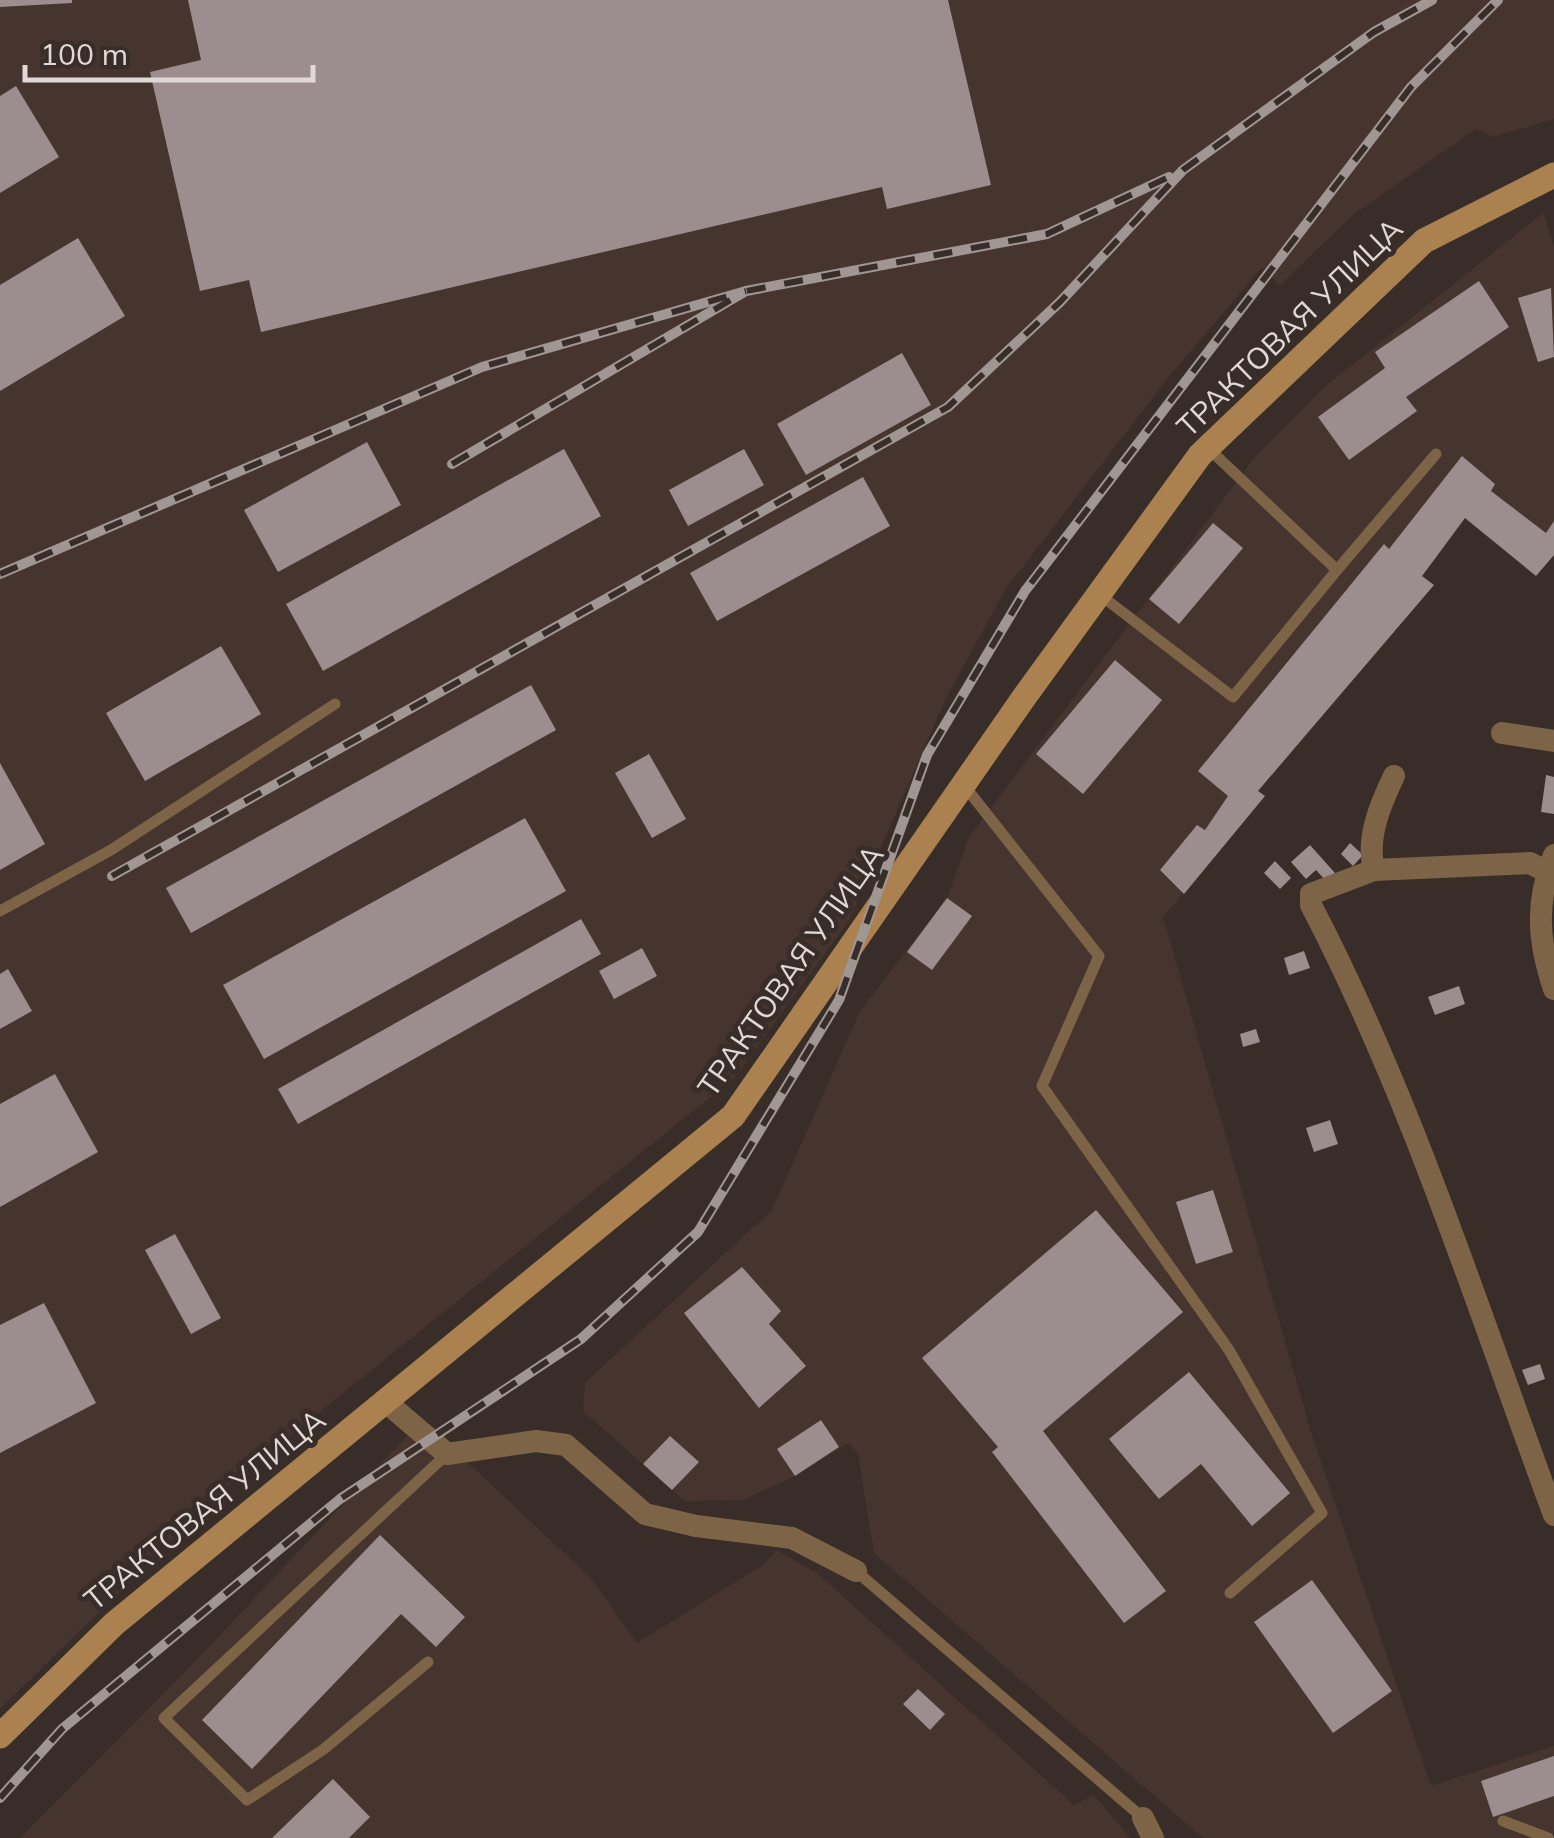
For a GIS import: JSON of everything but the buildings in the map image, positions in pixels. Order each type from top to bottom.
[{"type":"main road","name":"ТРАКТОВАЯ УЛИЦА","points":[[0,1736],[114,1624],[734,1116],[962,784],[1208,448],[1424,242],[1554,175]]},
{"type":"street","points":[[1502,734],[1554,741]]},
{"type":"street","points":[[1374,870],[1370,851],[1380,804],[1394,776]]},
{"type":"street","points":[[1554,989],[1543,958],[1537,914],[1551,863],[1374,870],[1311,894],[1311,905],[1346,972],[1424,1162],[1554,1514]]},
{"type":"street","points":[[387,1403],[448,1454],[536,1442],[566,1446],[645,1514],[696,1526],[792,1538],[856,1571]]},
{"type":"lane","points":[[1208,448],[1337,570]]},
{"type":"lane","points":[[1098,594],[1232,697],[1436,454]]},
{"type":"lane","points":[[0,911],[111,850],[335,704]]},
{"type":"lane","points":[[962,784],[1099,956],[1042,1086],[1229,1350],[1322,1513],[1230,1593]]},
{"type":"lane","points":[[428,1662],[324,1749],[246,1800],[164,1718],[448,1454]]},
{"type":"lane","points":[[856,1571],[1148,1828]]},
{"type":"lane","points":[[1504,1821],[1548,1838]]},
{"type":"shaded area","points":[[0,0],[1554,0],[1554,119],[1492,137],[1476,129],[1354,214],[1280,285],[1262,267],[1167,379],[1005,590],[945,700],[850,919],[734,1078],[228,1486],[0,1709]]},
{"type":"shaded area","points":[[1543,213],[1554,246],[1554,555],[1536,576],[1465,519],[1423,576],[1434,585],[1258,790],[1265,796],[1163,917],[1311,1432],[1431,1786],[1554,1746],[1554,1838],[1203,1838],[874,1553],[858,1453],[848,1443],[795,1476],[744,1500],[685,1501],[583,1411],[585,1383],[772,1210],[860,1011],[947,898],[969,837],[1256,456],[1322,389]]},
{"type":"shaded area","points":[[422,1420],[590,1577],[637,1643],[763,1565],[776,1550],[817,1573],[1074,1805],[1094,1795],[1130,1838],[20,1838],[188,1669]]},
{"type":"railway","points":[[112,876],[948,407],[1060,302],[1183,170],[1374,32],[1432,0]]},
{"type":"railway","points":[[0,1798],[62,1729],[340,1499],[581,1339],[698,1232],[839,1000],[927,755],[1025,591],[1411,87],[1498,0]]},
{"type":"railway","points":[[452,464],[746,291],[1047,234],[1169,177]]},
{"type":"railway","points":[[0,574],[482,367],[746,291]]}]
